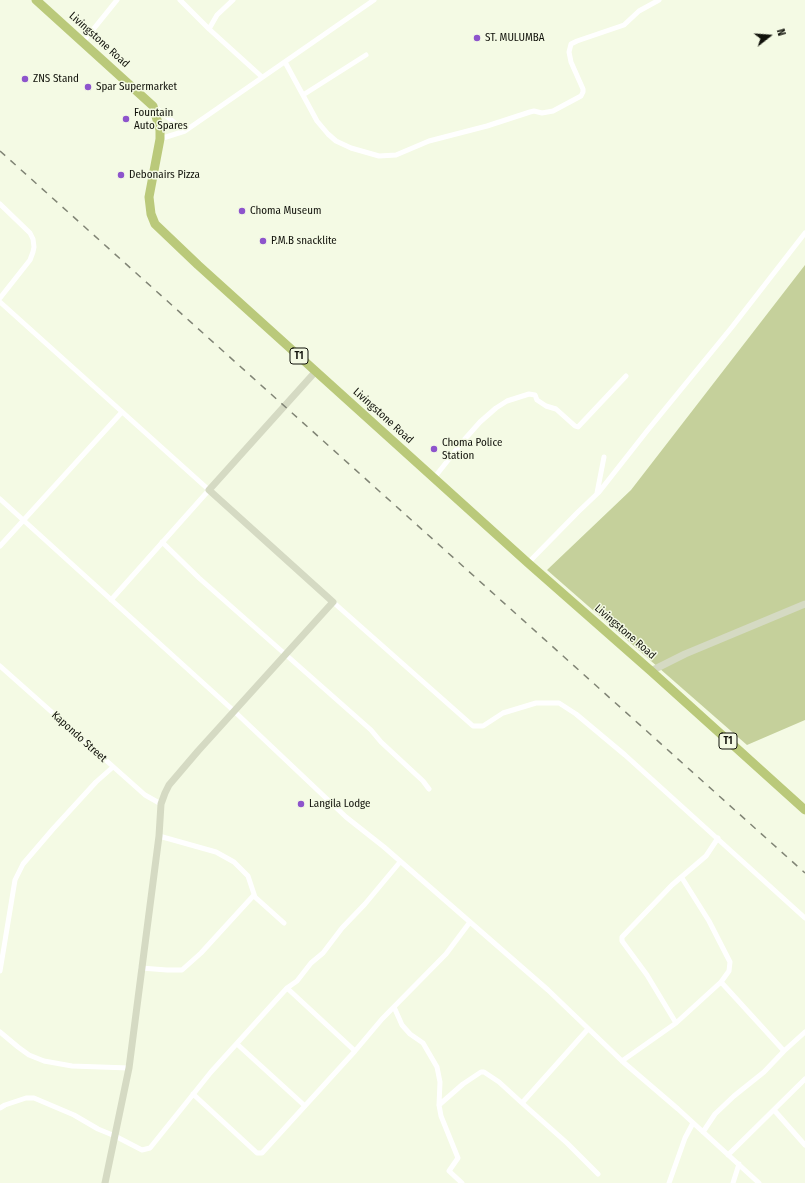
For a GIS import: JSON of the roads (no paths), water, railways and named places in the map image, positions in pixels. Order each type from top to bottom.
[{"type":"highway","name":"Livingstone Road","points":[[36,0],[153,106],[160,130],[160,139],[149,197],[151,214],[155,224],[198,265],[528,563],[651,671],[805,810]]},
{"type":"street","points":[[83,42],[117,0]]},
{"type":"street","points":[[180,0],[209,29],[262,77]]},
{"type":"street","points":[[209,29],[217,15],[233,0]]},
{"type":"street","points":[[160,139],[185,131],[285,62],[366,2],[374,0]]},
{"type":"street","points":[[285,62],[322,128],[336,141],[366,153],[379,156],[396,155],[429,141],[487,126],[530,112],[534,111],[542,114],[553,111],[581,96],[583,89],[571,62],[569,52],[572,44],[576,41],[624,25],[639,11],[658,0]]},
{"type":"street","points":[[303,95],[366,55]]},
{"type":"street","points":[[153,106],[185,131]]},
{"type":"street","points":[[0,204],[30,233],[33,239],[34,252],[30,260],[0,298]]},
{"type":"street","points":[[528,563],[597,494],[805,233]]},
{"type":"street","points":[[0,302],[473,726],[483,726],[503,713],[536,703],[559,703],[576,714],[625,755],[805,918]]},
{"type":"street","points":[[111,600],[316,371]]},
{"type":"street","points":[[434,478],[480,422],[496,408],[507,401],[528,394],[535,395],[537,400],[546,406],[556,409],[578,427],[626,376]]},
{"type":"street","points":[[0,546],[122,412]]},
{"type":"street","points":[[597,494],[604,457]]},
{"type":"street","points":[[0,499],[234,711],[346,817],[384,847],[548,990],[622,1060],[760,1183]]},
{"type":"street","points":[[162,542],[199,578],[371,730],[381,742],[423,780],[429,789]]},
{"type":"street","points":[[105,1183],[129,1068],[159,836],[161,804],[169,785],[333,602]]},
{"type":"street","points":[[651,671],[686,654],[805,604]]},
{"type":"street","name":"Kapondo Street","points":[[0,666],[145,795],[161,804]]},
{"type":"street","points":[[0,971],[15,880],[23,864],[96,782],[113,767]]},
{"type":"street","points":[[159,836],[216,852],[234,862],[248,876],[254,895],[284,923]]},
{"type":"street","points":[[676,1023],[646,975],[622,941],[622,937],[672,885],[706,856],[718,838]]},
{"type":"street","points":[[0,1108],[26,1098],[34,1098],[74,1115],[98,1129],[142,1150],[147,1150],[155,1143],[193,1094],[287,988],[297,981],[323,952],[400,862]]},
{"type":"street","points":[[622,1060],[676,1023],[721,982],[729,971],[730,962],[709,921],[682,878]]},
{"type":"street","points":[[141,968],[182,970],[201,953],[254,895]]},
{"type":"street","points":[[193,1094],[257,1153],[260,1154],[394,1007],[446,954],[470,922]]},
{"type":"street","points":[[721,982],[784,1051]]},
{"type":"street","points":[[287,988],[355,1051]]},
{"type":"street","points":[[394,1007],[402,1024],[410,1034],[423,1043],[437,1068],[440,1082],[439,1105],[441,1116],[458,1158],[449,1171],[462,1183]]},
{"type":"street","points":[[522,1103],[588,1029]]},
{"type":"street","points":[[0,1032],[30,1055],[44,1061],[72,1066],[129,1068]]},
{"type":"street","points":[[704,1132],[715,1114],[734,1096],[764,1072],[805,1032]]},
{"type":"street","points":[[237,1044],[305,1106]]},
{"type":"street","points":[[439,1105],[463,1084],[481,1072],[484,1072],[499,1082],[567,1143],[598,1174]]},
{"type":"street","points":[[728,1155],[805,1079]]},
{"type":"street","points":[[774,1110],[805,1144]]},
{"type":"street","points":[[669,1183],[684,1138],[693,1123]]},
{"type":"street","points":[[733,1183],[739,1164]]},
{"type":"railway","points":[[0,151],[805,873]]},
{"type":"place","name":"ST. MULUMBA","points":[[477,38]]},
{"type":"place","name":"ZNS Stand","points":[[25,79]]},
{"type":"place","name":"Spar Supermarket","points":[[88,87]]},
{"type":"place","name":"Fountain Auto Spares","points":[[126,119]]},
{"type":"place","name":"Debonairs Pizza","points":[[121,175]]},
{"type":"place","name":"Choma Museum","points":[[242,211]]},
{"type":"place","name":"P.M.B snacklite","points":[[263,241]]},
{"type":"place","name":"Choma Police Station","points":[[434,449]]},
{"type":"place","name":"Langila Lodge","points":[[301,804]]}]
